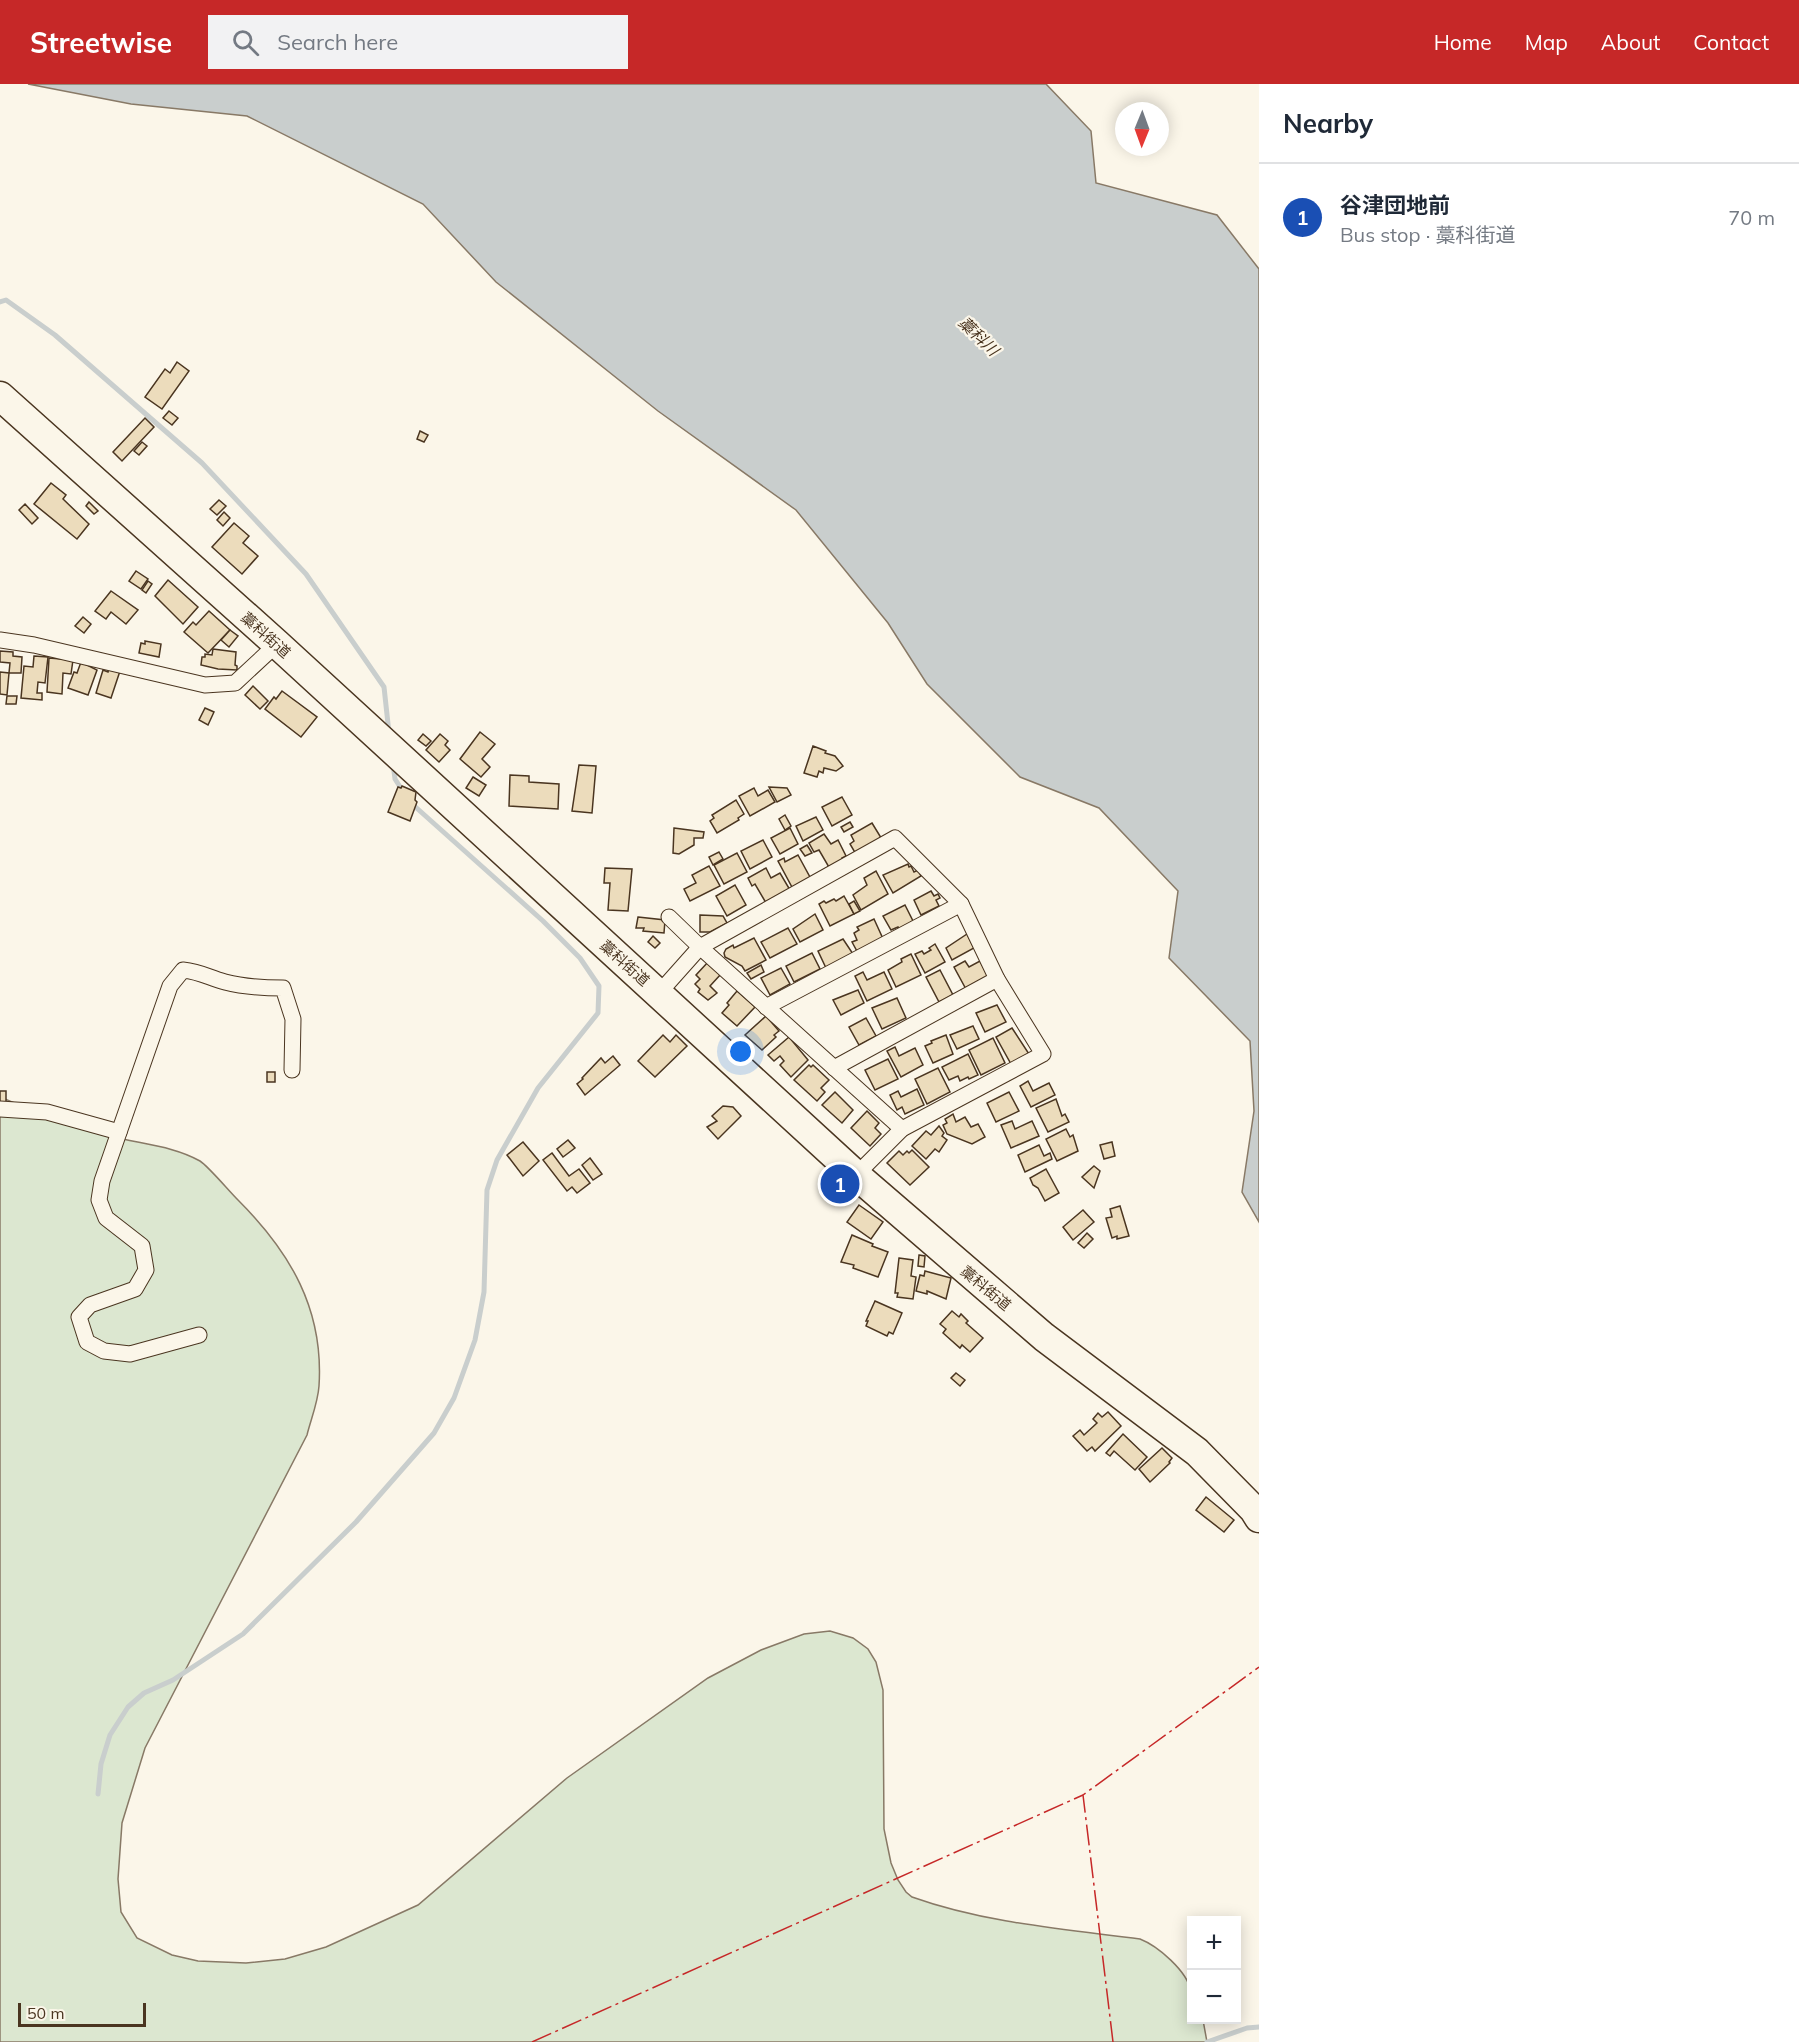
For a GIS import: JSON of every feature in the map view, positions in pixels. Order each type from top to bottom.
[{"type":"highway","name":"藁科街道","points":[[0,396],[277,644],[856,1175],[1044,1337],[1197,1452],[1254,1510],[1259,1518]]},
{"type":"street","points":[[0,640],[34,645],[204,685],[235,683],[277,644]]},
{"type":"street","points":[[659,993],[700,947],[895,838],[961,904],[997,979],[1043,1054],[902,1129],[856,1175]]},
{"type":"street","points":[[766,1007],[961,904]]},
{"type":"street","points":[[669,917],[902,1129]]},
{"type":"street","points":[[199,1335],[130,1354],[104,1351],[87,1342],[79,1317],[90,1305],[135,1289],[147,1270],[142,1246],[106,1218],[99,1200],[102,1180],[170,986],[183,970],[200,972],[223,982],[256,988],[283,988],[293,1019],[292,1070]]},
{"type":"street","points":[[834,1068],[997,979]]},
{"type":"street","points":[[0,1109],[47,1112],[119,1131]]},
{"type":"green space","points":[[0,1097],[80,1127],[178,1151],[200,1161],[257,1220],[288,1261],[300,1284],[316,1332],[319,1386],[307,1435],[145,1748],[122,1823],[118,1879],[121,1912],[137,1938],[172,1955],[198,1961],[246,1963],[285,1959],[326,1947],[418,1905],[567,1778],[708,1678],[761,1650],[804,1634],[830,1631],[853,1638],[868,1649],[876,1662],[883,1690],[884,1829],[891,1863],[906,1892],[912,1897],[940,1906],[996,1919],[1140,1939],[1147,1942],[1171,1960],[1184,1975],[1187,1981],[1187,2024],[1204,2024],[1207,2042],[0,2042]]},
{"type":"water","name":"藁科川","points":[[28,84],[1046,84],[1091,131],[1096,183],[1217,215],[1259,269],[1259,1222],[1242,1192],[1254,1111],[1250,1041],[1169,958],[1178,891],[1099,808],[1020,777],[927,684],[888,623],[796,510],[658,411],[496,282],[423,204],[247,116],[131,104]]},
{"type":"building","points":[[177,362],[189,371],[162,409],[145,397],[165,369],[170,373]]},
{"type":"building","points":[[169,411],[178,418],[172,425],[163,418]]},
{"type":"building","points":[[145,418],[154,427],[122,461],[113,452]]},
{"type":"building","points":[[420,431],[428,435],[424,442],[417,439]]},
{"type":"building","points":[[142,442],[147,446],[139,455],[134,451]]},
{"type":"building","points":[[51,483],[66,495],[63,499],[89,524],[77,539],[34,504]]},
{"type":"building","points":[[219,500],[226,506],[217,515],[210,509]]},
{"type":"building","points":[[89,502],[98,511],[94,514],[86,506]]},
{"type":"building","points":[[25,504],[38,518],[32,524],[19,510]]},
{"type":"building","points":[[224,512],[230,518],[223,526],[217,520]]},
{"type":"building","points":[[234,523],[249,536],[243,543],[258,556],[242,574],[212,547]]},
{"type":"building","points":[[136,571],[148,579],[141,589],[129,581]]},
{"type":"building","points":[[168,580],[198,607],[183,624],[155,596]]},
{"type":"building","points":[[148,581],[152,584],[146,593],[142,590]]},
{"type":"building","points":[[111,591],[138,610],[126,624],[111,612],[106,619],[95,611]]},
{"type":"building","points":[[209,611],[230,630],[208,653],[184,632],[193,622],[196,625]]},
{"type":"building","points":[[83,617],[91,624],[84,633],[75,626]]},
{"type":"building","points":[[230,630],[238,636],[229,647],[221,640]]},
{"type":"building","points":[[145,641],[161,644],[159,657],[139,653],[141,643],[145,644]]},
{"type":"building","points":[[213,649],[236,652],[237,670],[201,665],[202,657],[205,657],[205,654],[212,655]]},
{"type":"building","points":[[0,651],[13,652],[13,656],[22,657],[21,673],[9,673],[10,663],[0,662]]},
{"type":"building","points":[[34,656],[48,657],[45,683],[38,682],[37,693],[42,693],[42,700],[21,698],[24,666],[33,667]]},
{"type":"building","points":[[49,658],[73,660],[71,674],[63,673],[62,694],[47,692]]},
{"type":"building","points":[[81,662],[97,670],[88,695],[68,688]]},
{"type":"building","points":[[110,665],[121,668],[111,698],[96,693],[103,670],[108,672]]},
{"type":"building","points":[[0,672],[9,673],[7,695],[0,694]]},
{"type":"building","points":[[253,686],[268,701],[260,709],[245,695]]},
{"type":"building","points":[[282,691],[317,717],[301,737],[265,709]]},
{"type":"building","points":[[7,696],[17,696],[16,704],[6,704]]},
{"type":"building","points":[[205,708],[214,712],[208,725],[199,720]]},
{"type":"building","points":[[480,732],[495,744],[482,759],[490,767],[481,777],[460,759]]},
{"type":"building","points":[[423,734],[431,741],[426,746],[418,740]]},
{"type":"building","points":[[440,734],[448,741],[445,745],[450,750],[439,762],[426,750]]},
{"type":"building","points":[[813,746],[835,756],[843,766],[836,771],[824,768],[823,773],[819,771],[817,777],[804,773]]},
{"type":"building","points":[[579,765],[596,766],[592,813],[572,811]]},
{"type":"building","points":[[510,775],[529,776],[529,782],[559,784],[558,809],[509,806]]},
{"type":"building","points":[[473,777],[486,785],[479,796],[466,788]]},
{"type":"building","points":[[402,786],[416,792],[417,802],[410,821],[388,812],[398,787]]},
{"type":"building","points":[[769,787],[787,788],[791,795],[777,802]]},
{"type":"building","points":[[754,788],[758,796],[768,790],[775,802],[750,816],[739,796]]},
{"type":"building","points":[[842,797],[852,815],[832,826],[822,807]]},
{"type":"building","points":[[736,800],[744,814],[738,818],[739,820],[717,833],[710,821],[714,818],[712,815]]},
{"type":"building","points":[[785,815],[791,826],[785,830],[779,819]]},
{"type":"building","points":[[816,817],[823,830],[803,841],[796,826]]},
{"type":"building","points":[[850,822],[853,827],[844,832],[841,827]]},
{"type":"building","points":[[872,823],[883,841],[857,856],[850,844],[854,841],[851,835]]},
{"type":"building","points":[[674,828],[704,832],[703,838],[694,838],[694,845],[679,854],[673,853]]},
{"type":"building","points":[[790,828],[798,844],[780,854],[771,838]]},
{"type":"building","points":[[824,834],[831,844],[838,840],[846,856],[842,858],[844,861],[830,869],[819,850],[814,852],[809,843]]},
{"type":"building","points":[[763,840],[772,857],[750,869],[741,851]]},
{"type":"building","points":[[807,845],[812,853],[805,856],[800,849]]},
{"type":"building","points":[[719,852],[723,859],[713,865],[709,857]]},
{"type":"building","points":[[737,853],[747,872],[724,884],[714,865]]},
{"type":"building","points":[[798,855],[811,879],[793,889],[778,861],[784,858],[785,862]]},
{"type":"building","points":[[908,864],[914,872],[918,870],[921,876],[893,893],[883,875]]},
{"type":"building","points":[[709,866],[720,886],[690,901],[684,889],[696,883],[692,875]]},
{"type":"building","points":[[605,868],[632,869],[628,911],[608,910],[610,883],[604,883]]},
{"type":"building","points":[[766,868],[771,878],[780,873],[790,890],[766,903],[755,884],[752,886],[748,878]]},
{"type":"building","points":[[876,871],[888,894],[861,910],[853,895],[867,885],[864,878]]},
{"type":"building","points":[[735,885],[746,905],[727,916],[716,896]]},
{"type":"building","points":[[931,891],[934,896],[938,894],[940,898],[936,900],[939,906],[921,915],[914,900]]},
{"type":"building","points":[[844,896],[854,914],[830,926],[819,904],[834,899],[836,901]]},
{"type":"building","points":[[854,901],[860,911],[854,914],[849,904]]},
{"type":"building","points":[[905,905],[913,926],[901,932],[898,927],[891,930],[883,916]]},
{"type":"building","points":[[815,914],[823,930],[800,942],[793,929]]},
{"type":"building","points":[[700,915],[723,916],[727,923],[710,932],[700,932]]},
{"type":"building","points":[[638,917],[665,920],[664,933],[636,928]]},
{"type":"building","points":[[874,919],[884,941],[858,953],[852,942],[857,940],[854,933],[859,930],[857,927]]},
{"type":"building","points":[[788,928],[797,944],[770,958],[761,942]]},
{"type":"building","points":[[967,934],[974,948],[952,960],[946,948]]},
{"type":"building","points":[[653,936],[660,943],[655,948],[648,942]]},
{"type":"building","points":[[754,938],[766,960],[745,971],[742,966],[725,957],[726,949],[733,945],[734,948]]},
{"type":"building","points":[[843,939],[853,954],[826,968],[818,951]]},
{"type":"building","points":[[935,944],[945,962],[925,973],[915,954],[922,951],[924,954]]},
{"type":"building","points":[[812,953],[820,969],[794,982],[786,966]]},
{"type":"building","points":[[911,954],[921,975],[896,987],[888,970]]},
{"type":"building","points":[[965,961],[969,967],[980,961],[989,978],[967,991],[954,967]]},
{"type":"building","points":[[708,962],[721,974],[710,986],[717,993],[708,1000],[698,992],[700,989],[695,984],[700,979],[696,975]]},
{"type":"building","points":[[761,965],[764,972],[751,979],[747,973]]},
{"type":"building","points":[[781,968],[790,984],[770,995],[761,978]]},
{"type":"building","points":[[940,970],[953,995],[939,1002],[926,977]]},
{"type":"building","points":[[863,972],[867,980],[884,972],[892,989],[867,1001],[855,976]]},
{"type":"building","points":[[858,990],[864,1003],[841,1015],[833,1000]]},
{"type":"building","points":[[737,991],[755,1007],[737,1026],[722,1013]]},
{"type":"building","points":[[897,998],[906,1018],[882,1029],[872,1008]]},
{"type":"building","points":[[997,1005],[1006,1022],[985,1032],[976,1013]]},
{"type":"building","points":[[766,1016],[779,1031],[762,1050],[745,1035]]},
{"type":"building","points":[[866,1018],[876,1036],[859,1045],[849,1027]]},
{"type":"building","points":[[973,1026],[979,1039],[957,1049],[950,1035]]},
{"type":"building","points":[[1012,1028],[1029,1054],[1011,1064],[996,1037]]},
{"type":"building","points":[[663,1035],[670,1042],[676,1035],[687,1046],[655,1077],[638,1061]]},
{"type":"building","points":[[946,1035],[953,1054],[933,1063],[925,1046]]},
{"type":"building","points":[[789,1037],[808,1060],[791,1077],[780,1065],[784,1061],[780,1056],[774,1061],[768,1055]]},
{"type":"building","points":[[993,1038],[1005,1063],[981,1075],[969,1050]]},
{"type":"building","points":[[895,1047],[899,1056],[915,1048],[923,1065],[901,1077],[887,1051]]},
{"type":"building","points":[[968,1054],[978,1075],[960,1081],[958,1076],[949,1080],[942,1067]]},
{"type":"building","points":[[613,1056],[620,1065],[585,1095],[577,1084],[601,1058],[605,1063]]},
{"type":"building","points":[[888,1059],[898,1079],[875,1090],[865,1070]]},
{"type":"building","points":[[809,1065],[811,1067],[813,1065],[829,1080],[821,1088],[825,1092],[817,1101],[794,1080]]},
{"type":"building","points":[[938,1068],[950,1092],[927,1104],[915,1079]]},
{"type":"building","points":[[267,1072],[275,1072],[275,1082],[267,1082]]},
{"type":"building","points":[[1028,1081],[1033,1091],[1049,1083],[1055,1095],[1031,1107],[1020,1086]]},
{"type":"building","points":[[917,1089],[924,1105],[905,1114],[902,1107],[897,1110],[890,1095],[898,1091],[901,1097]]},
{"type":"building","points":[[0,1091],[6,1091],[6,1104],[0,1104]]},
{"type":"building","points":[[835,1092],[853,1110],[842,1123],[822,1105]]},
{"type":"building","points":[[1009,1092],[1019,1111],[996,1122],[987,1103]]},
{"type":"building","points":[[1056,1099],[1062,1116],[1065,1114],[1069,1122],[1048,1132],[1036,1108]]},
{"type":"building","points":[[723,1106],[733,1107],[741,1116],[718,1139],[707,1127],[717,1121],[712,1116]]},
{"type":"building","points":[[867,1111],[879,1123],[875,1128],[881,1134],[870,1146],[851,1128]]},
{"type":"building","points":[[953,1114],[956,1122],[965,1117],[971,1127],[978,1124],[985,1137],[972,1144],[947,1134],[943,1125],[947,1123],[945,1119]]},
{"type":"building","points":[[1012,1121],[1015,1129],[1032,1121],[1039,1136],[1011,1148],[1001,1125]]},
{"type":"building","points":[[939,1126],[944,1133],[942,1136],[947,1140],[939,1152],[935,1149],[926,1159],[912,1146],[926,1131],[931,1135]]},
{"type":"building","points":[[1066,1129],[1070,1137],[1073,1135],[1078,1151],[1057,1161],[1046,1139]]},
{"type":"building","points":[[568,1140],[575,1148],[563,1157],[557,1149]]},
{"type":"building","points":[[523,1142],[539,1161],[523,1176],[507,1155]]},
{"type":"building","points":[[1112,1142],[1115,1156],[1104,1159],[1100,1145]]},
{"type":"building","points":[[1039,1145],[1044,1156],[1050,1153],[1052,1159],[1025,1172],[1018,1155]]},
{"type":"building","points":[[912,1150],[929,1167],[910,1185],[887,1163],[899,1151],[903,1155]]},
{"type":"building","points":[[552,1153],[569,1176],[579,1169],[590,1183],[577,1193],[572,1187],[567,1191],[543,1160]]},
{"type":"building","points":[[590,1158],[602,1174],[593,1180],[582,1165]]},
{"type":"building","points":[[1094,1166],[1100,1171],[1094,1188],[1082,1177]]},
{"type":"building","points":[[1046,1169],[1059,1193],[1045,1201],[1030,1178]]},
{"type":"building","points":[[859,1205],[883,1222],[871,1239],[847,1222]]},
{"type":"building","points":[[1120,1206],[1129,1236],[1117,1239],[1117,1236],[1112,1238],[1106,1218],[1112,1217],[1110,1209]]},
{"type":"building","points":[[1083,1210],[1094,1222],[1073,1240],[1063,1227]]},
{"type":"building","points":[[1087,1233],[1093,1239],[1084,1248],[1078,1243]]},
{"type":"building","points":[[852,1235],[888,1252],[878,1277],[853,1268],[854,1265],[841,1262]]},
{"type":"building","points":[[919,1255],[925,1256],[924,1267],[918,1266]]},
{"type":"building","points":[[899,1258],[913,1260],[911,1276],[916,1277],[913,1299],[897,1297],[898,1293],[895,1293]]},
{"type":"building","points":[[925,1271],[951,1278],[946,1299],[927,1291],[927,1294],[916,1291],[920,1275],[924,1276]]},
{"type":"building","points":[[875,1301],[902,1313],[893,1334],[889,1332],[887,1336],[866,1326]]},
{"type":"building","points":[[952,1311],[959,1317],[961,1314],[968,1321],[966,1323],[983,1338],[970,1352],[962,1345],[960,1348],[943,1333],[946,1329],[940,1324]]},
{"type":"building","points":[[956,1373],[965,1380],[960,1386],[951,1378]]},
{"type":"building","points":[[1108,1412],[1121,1426],[1095,1451],[1092,1447],[1087,1451],[1073,1436],[1080,1430],[1084,1435],[1097,1423],[1093,1419],[1098,1413],[1102,1417]]},
{"type":"building","points":[[1123,1434],[1147,1457],[1135,1470],[1114,1451],[1110,1456],[1106,1453]]},
{"type":"building","points":[[1162,1448],[1172,1458],[1170,1463],[1150,1482],[1139,1469]]},
{"type":"building","points":[[1206,1497],[1234,1520],[1224,1532],[1196,1510]]},
{"type":"waterway","points":[[0,302],[6,300],[55,335],[202,463],[306,574],[384,687],[389,733]]},
{"type":"waterway","points":[[393,764],[395,779],[404,793]]},
{"type":"waterway","points":[[98,1794],[101,1764],[110,1735],[128,1707],[144,1693],[173,1680],[243,1634],[356,1522],[434,1433],[454,1398],[475,1340],[484,1292],[487,1190],[497,1160],[538,1088],[598,1013],[599,986],[580,958],[543,921],[411,803]]},
{"type":"waterway","points":[[1207,2042],[1247,2028],[1259,2027]]},
{"type":"power","points":[[1113,2042],[1083,1795],[1259,1667]]},
{"type":"power","points":[[532,2042],[1083,1795]]},
{"type":"place","name":"谷津団地前","points":[[840,1184]]}]
